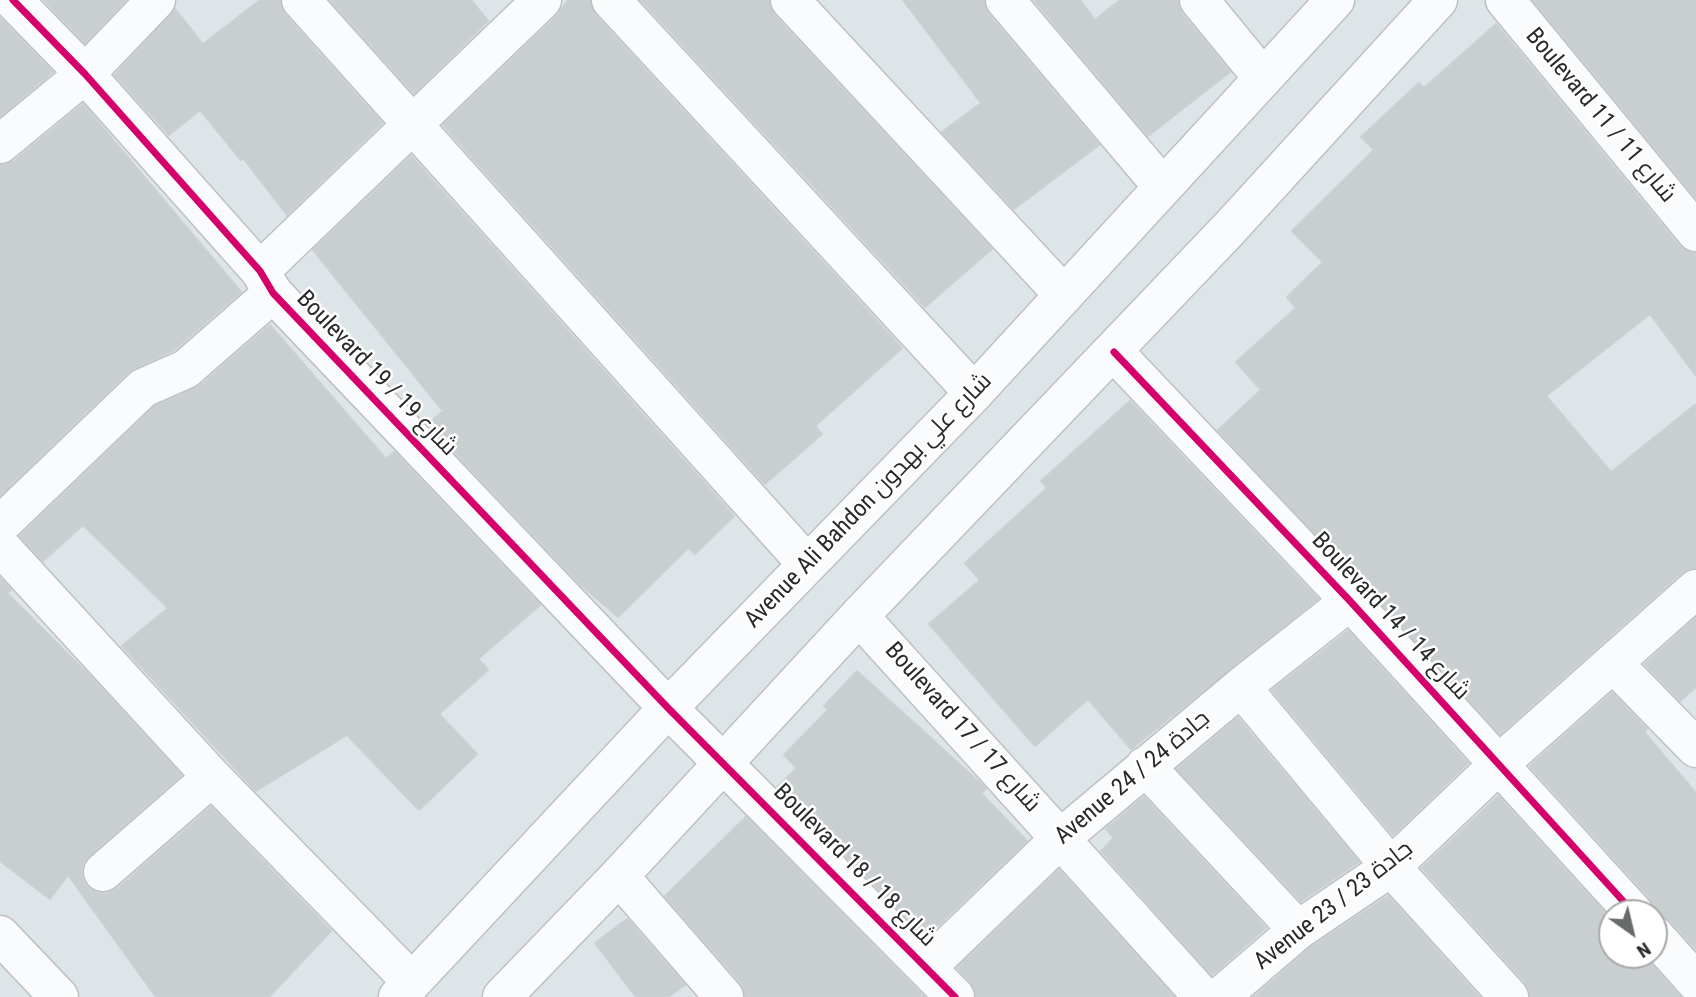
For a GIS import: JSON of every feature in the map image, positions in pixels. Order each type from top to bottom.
[{"type":"street","name":"Boulevard 19 / شارع 19","points":[[13,0],[85,74],[266,282],[668,708],[725,763]]},
{"type":"street","points":[[0,144],[85,74],[156,0]]},
{"type":"street","points":[[301,0],[807,564]]},
{"type":"street","points":[[0,525],[143,388],[186,369],[412,122],[542,0]]},
{"type":"street","points":[[611,0],[974,393]]},
{"type":"street","points":[[790,0],[1064,295]]},
{"type":"street","points":[[1005,0],[1163,187]]},
{"type":"street","points":[[1199,0],[1263,79]]},
{"type":"street","name":"Avenue Ali Bahdon شارع علي بهدون","points":[[405,989],[668,708],[974,393],[1335,0]]},
{"type":"street","points":[[502,997],[725,763],[859,616],[1114,352],[1438,0]]},
{"type":"street","name":"Boulevard 11 / شارع 11","points":[[1505,0],[1696,232]]},
{"type":"street","name":"Boulevard 14 / شارع 14","points":[[1114,352],[1350,601],[1621,899]]},
{"type":"street","points":[[0,546],[405,989]]},
{"type":"street","name":"Avenue 23 / جادة 23","points":[[1220,997],[1298,930],[1391,867],[1499,764],[1696,589]]},
{"type":"street","name":"Avenue 24 / جادة 24","points":[[927,967],[1062,837],[1241,687],[1350,601]]},
{"type":"street","name":"Boulevard 17 / شارع 17","points":[[859,616],[1062,837],[1203,997]]},
{"type":"street","points":[[1613,663],[1696,748]]},
{"type":"street","points":[[1241,687],[1391,867],[1509,997]]},
{"type":"street","name":"Boulevard 18 / شارع 18","points":[[725,763],[955,997]]},
{"type":"street","points":[[1145,766],[1298,930]]},
{"type":"street","points":[[103,872],[212,777]]},
{"type":"street","points":[[619,876],[724,997]]},
{"type":"street","points":[[0,936],[55,995]]},
{"type":"street","points":[[1668,951],[1696,982]]},
{"type":"building","points":[[44,0],[126,0],[85,43]]},
{"type":"building","points":[[260,0],[280,0],[285,15],[382,123],[287,215],[243,158],[241,160],[200,110],[169,135],[115,75],[175,9],[203,44]]},
{"type":"building","points":[[330,0],[471,0],[488,21],[414,93]]},
{"type":"building","points":[[568,0],[590,0],[595,15],[902,348],[815,426],[822,434],[765,484],[443,125],[557,16]]},
{"type":"building","points":[[641,0],[769,0],[774,15],[992,249],[925,307]]},
{"type":"building","points":[[903,0],[984,0],[988,14],[1099,145],[1014,209],[942,132],[981,103]]},
{"type":"building","points":[[1034,0],[1080,0],[1095,20],[1120,0],[1178,0],[1182,14],[1230,72],[1148,136]]},
{"type":"building","points":[[1533,0],[1696,0],[1696,198]]},
{"type":"building","points":[[0,18],[53,72],[0,116]]},
{"type":"building","points":[[1496,24],[1679,246],[1696,253],[1696,376],[1650,314],[1546,396],[1611,472],[1696,404],[1696,568],[1681,573],[1500,734],[1218,430],[1261,390],[1236,362],[1296,308],[1287,297],[1323,262],[1292,231],[1374,150],[1361,137],[1419,83],[1424,88]]},
{"type":"building","points":[[83,104],[241,292],[174,350],[128,372],[0,495],[0,165],[14,161]]},
{"type":"building","points":[[411,156],[734,516],[695,554],[688,548],[618,617],[581,585],[428,424],[443,411],[313,250]]},
{"type":"building","points":[[270,325],[386,459],[394,452],[540,605],[478,659],[488,670],[439,714],[477,754],[419,810],[347,735],[256,791],[122,646],[168,608],[83,525],[43,561],[20,536],[155,406],[200,386]]},
{"type":"building","points":[[1130,401],[1318,599],[1131,749],[1088,699],[1035,746],[929,624],[980,580],[965,563],[1047,488],[1041,481]]},
{"type":"building","points":[[0,578],[11,590],[7,593],[88,674],[181,775],[89,856],[82,866],[82,877],[86,886],[97,893],[107,894],[117,889],[211,807],[331,931],[269,997],[156,997],[68,875],[50,899],[0,861]]},
{"type":"building","points":[[1696,618],[1696,687],[1680,701],[1645,664]]},
{"type":"building","points":[[1348,631],[1468,763],[1393,835],[1272,690]]},
{"type":"building","points":[[857,671],[986,789],[981,793],[1027,841],[926,937],[777,787],[797,768],[784,755],[828,710],[824,706]]},
{"type":"building","points":[[1612,693],[1647,729],[1644,732],[1696,793],[1696,949],[1668,919],[1668,899],[1650,899],[1530,766]]},
{"type":"building","points":[[1238,718],[1359,862],[1301,901],[1177,769]]},
{"type":"building","points":[[1498,796],[1598,906],[1598,969],[1655,969],[1680,997],[1530,997],[1525,982],[1422,868]]},
{"type":"building","points":[[1144,797],[1266,928],[1212,975],[1101,851],[1114,838],[1106,829]]},
{"type":"building","points":[[746,817],[924,997],[745,997],[741,983],[665,896]]},
{"type":"building","points":[[1059,870],[1174,997],[976,997],[971,982],[957,968]]},
{"type":"building","points":[[1388,896],[1479,997],[1254,997],[1311,947]]},
{"type":"building","points":[[627,919],[685,985],[668,997],[636,997],[595,943]]},
{"type":"cycle path","points":[[13,0],[85,74],[260,271],[273,293],[668,708],[955,997]]},
{"type":"cycle path","points":[[1114,352],[1350,601],[1621,899]]}]
